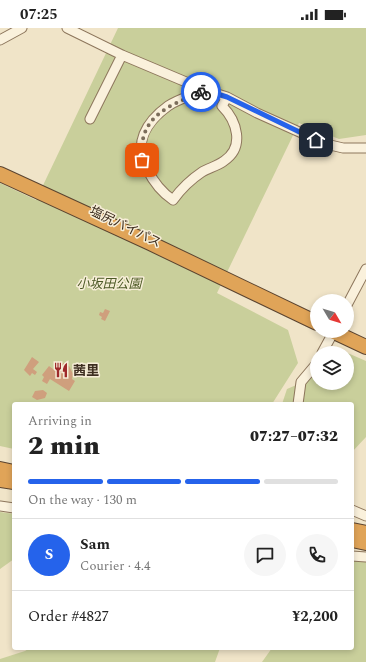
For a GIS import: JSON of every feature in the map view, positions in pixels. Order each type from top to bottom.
[{"type":"highway","name":"塩尻バイパス","points":[[0,166],[224,273],[250,291]]},
{"type":"highway","name":"塩尻バイパス","points":[[0,174],[310,321]]},
{"type":"highway","points":[[347,338],[366,347]]},
{"type":"highway","points":[[0,469],[12,472]]},
{"type":"highway","points":[[0,480],[12,482]]},
{"type":"highway","points":[[354,530],[366,533]]},
{"type":"highway","points":[[354,540],[366,543]]},
{"type":"street","points":[[0,40],[22,28]]},
{"type":"street","points":[[67,28],[122,55],[205,90],[227,97],[326,144],[343,148],[366,148]]},
{"type":"street","points":[[90,119],[122,55]]},
{"type":"street","points":[[205,90],[168,106],[144,131],[140,145],[142,160],[156,184],[164,194],[173,200],[190,181],[225,160],[234,150],[237,138],[235,123],[222,106],[227,97]]},
{"type":"street","points":[[353,294],[366,269]]},
{"type":"street","points":[[298,402],[301,382],[310,371]]},
{"type":"street","points":[[0,506],[12,508]]},
{"type":"street","points":[[354,511],[366,516]]},
{"type":"street","points":[[354,556],[366,557]]},
{"type":"green space","name":"小坂田公園","points":[[118,28],[366,28],[366,135],[339,139],[299,123],[217,293],[288,330],[298,363],[273,402],[12,402],[12,449],[0,446],[0,183],[36,200]]},
{"type":"green space","points":[[354,356],[366,361],[366,437],[354,450],[354,402],[283,402],[287,389],[310,378],[310,390],[354,390]]},
{"type":"green space","points":[[0,512],[12,514],[12,560],[0,569]]},
{"type":"green space","points":[[354,560],[366,561],[366,662],[262,662],[271,650],[354,650]]},
{"type":"green space","points":[[219,650],[215,662],[0,662],[0,659],[25,651]]},
{"type":"building","points":[[105,309],[110,311],[105,321],[101,319],[102,317],[99,315],[100,312],[103,313]]},
{"type":"building","points":[[32,357],[39,362],[33,369],[37,372],[35,375],[32,373],[30,376],[24,370]]},
{"type":"building","points":[[63,363],[69,366],[73,374],[72,379],[75,381],[69,391],[50,379],[47,384],[42,381],[44,377],[42,375],[49,366],[53,369],[61,366]]},
{"type":"building","points":[[43,390],[47,393],[45,398],[37,400],[32,397],[35,391]]},
{"type":"way so far","points":[[142,160],[140,145],[144,131],[154,119],[168,106],[201,92]]},
{"type":"place","name":"茜里","points":[[61,370]]},
{"type":"route","points":[[201,92],[205,90],[227,97],[316,140]]}]
